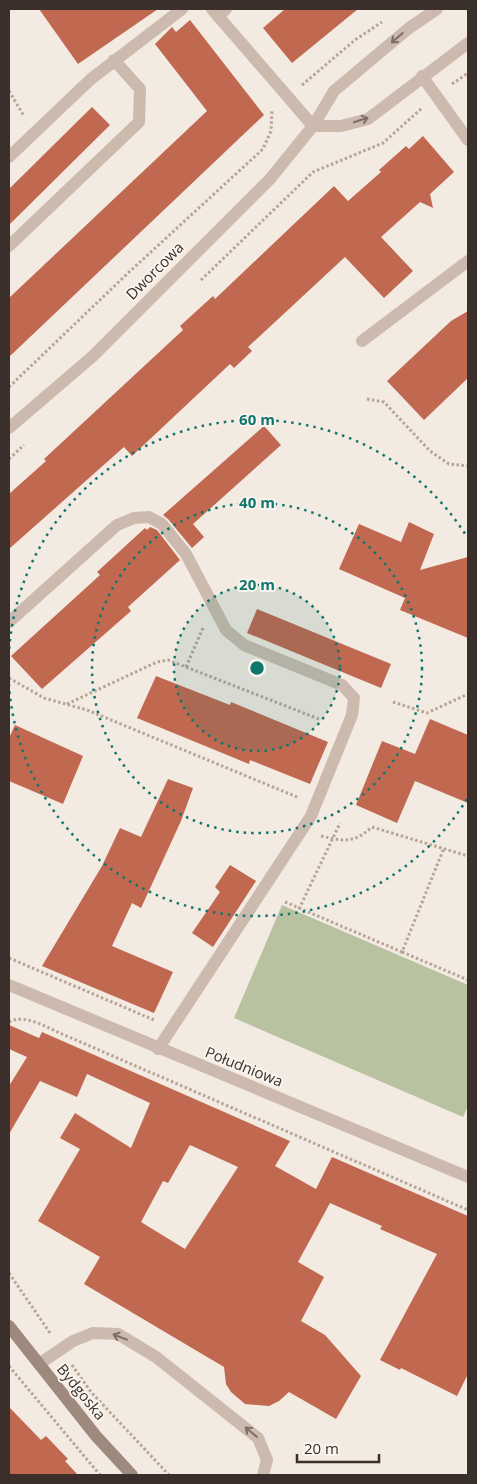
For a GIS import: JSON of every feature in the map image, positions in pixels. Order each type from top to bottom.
[{"type":"street","points":[[9,157],[91,79],[182,9]]},
{"type":"street","name":"Dworcowa","points":[[9,428],[93,356],[270,179],[313,126],[334,91],[409,28],[436,9]]},
{"type":"street","points":[[218,11],[313,126],[341,126],[368,119],[422,76],[468,43]]},
{"type":"street","points":[[9,246],[139,122],[140,89],[114,60]]},
{"type":"street","points":[[422,76],[468,140]]},
{"type":"street","points":[[362,341],[468,261]]},
{"type":"street","points":[[9,622],[117,525],[134,518],[149,518],[162,524],[186,554],[226,630],[244,645],[342,685],[354,698],[352,715],[315,807],[158,1049]]},
{"type":"street","name":"Południowa","points":[[9,985],[158,1049],[468,1177]]},
{"type":"street","name":"Bydgoska","points":[[9,1326],[96,1436],[132,1475]]},
{"type":"street","points":[[39,1364],[93,1333],[118,1334],[156,1356],[258,1438],[267,1460],[264,1475]]},
{"type":"path","points":[[9,387],[127,274],[263,150],[271,131],[271,110],[354,40],[385,19]]},
{"type":"path","points":[[9,91],[35,132]]},
{"type":"path","points":[[200,281],[313,172],[383,142],[436,96]]},
{"type":"path","points":[[367,399],[384,402],[430,451],[449,464],[468,466]]},
{"type":"path","points":[[9,458],[29,440]]},
{"type":"path","points":[[186,667],[204,627]]},
{"type":"path","points":[[67,704],[157,662],[168,660],[319,719]]},
{"type":"path","points":[[9,678],[44,698],[86,710],[177,746],[306,800],[315,807]]},
{"type":"path","points":[[393,702],[427,713],[468,694]]},
{"type":"path","points":[[299,908],[334,839],[340,823]]},
{"type":"path","points":[[317,835],[334,839],[360,839],[372,827],[468,856]]},
{"type":"path","points":[[402,952],[444,848]]},
{"type":"path","points":[[285,902],[468,980]]},
{"type":"path","points":[[9,958],[172,1028]]},
{"type":"path","points":[[9,1022],[14,1019],[26,1019],[468,1210]]},
{"type":"path","points":[[9,1273],[91,1392],[169,1475]]},
{"type":"path","points":[[9,1366],[100,1475]]},
{"type":"green space","points":[[282,905],[468,985],[468,1106],[463,1117],[234,1018]]},
{"type":"building","points":[[39,9],[158,9],[78,64]]},
{"type":"building","points":[[285,9],[358,9],[292,63],[263,28]]},
{"type":"building","points":[[190,20],[264,115],[9,357],[9,298],[207,111],[155,44],[172,27],[176,32]]},
{"type":"building","points":[[92,107],[110,125],[9,225],[9,189]]},
{"type":"building","points":[[423,136],[454,172],[430,194],[433,208],[420,202],[381,237],[413,271],[384,298],[345,257],[248,347],[252,351],[234,368],[230,364],[132,456],[124,447],[9,549],[9,494],[46,461],[44,459],[183,330],[180,326],[213,296],[215,299],[334,186],[348,201],[381,172],[379,170],[406,146],[409,149]]},
{"type":"building","points":[[468,311],[468,378],[424,420],[387,381],[451,321]]},
{"type":"building","points":[[264,426],[281,445],[193,524],[204,537],[192,548],[163,515]]},
{"type":"building","points":[[409,522],[434,534],[420,570],[468,557],[468,638],[400,610],[405,598],[339,569],[359,524],[401,542]]},
{"type":"building","points":[[150,527],[157,530],[180,560],[128,607],[131,611],[42,689],[11,656],[100,575],[97,572],[145,528],[147,530]]},
{"type":"building","points":[[257,609],[391,664],[381,688],[247,633]]},
{"type":"building","points":[[156,676],[230,705],[231,702],[328,742],[310,784],[250,760],[249,764],[137,718]]},
{"type":"building","points":[[430,719],[468,735],[468,803],[415,781],[397,823],[356,805],[382,741],[415,754]]},
{"type":"building","points":[[15,725],[83,756],[63,804],[9,781],[9,738]]},
{"type":"building","points":[[168,779],[193,788],[181,821],[141,908],[132,903],[112,946],[173,972],[154,1013],[42,966],[102,866],[120,828],[141,837]]},
{"type":"building","points":[[230,865],[256,881],[213,947],[192,933],[220,892],[215,887]]},
{"type":"building","points":[[9,1025],[39,1038],[42,1032],[290,1141],[275,1166],[316,1189],[332,1157],[468,1216],[468,1374],[457,1396],[401,1368],[400,1370],[380,1360],[437,1254],[380,1229],[382,1226],[330,1203],[298,1262],[324,1277],[301,1321],[325,1335],[361,1376],[336,1419],[289,1392],[279,1401],[269,1406],[245,1404],[231,1392],[226,1384],[224,1367],[84,1284],[100,1257],[38,1221],[80,1149],[60,1138],[75,1113],[131,1148],[150,1103],[87,1074],[77,1097],[40,1081],[9,1134],[9,1086],[27,1057],[9,1049]],"holes":[[[190,1145],[238,1167],[185,1249],[141,1222],[163,1181],[168,1183]]]},
{"type":"building","points":[[9,1407],[41,1440],[46,1436],[68,1459],[65,1461],[78,1475],[9,1475]]}]
